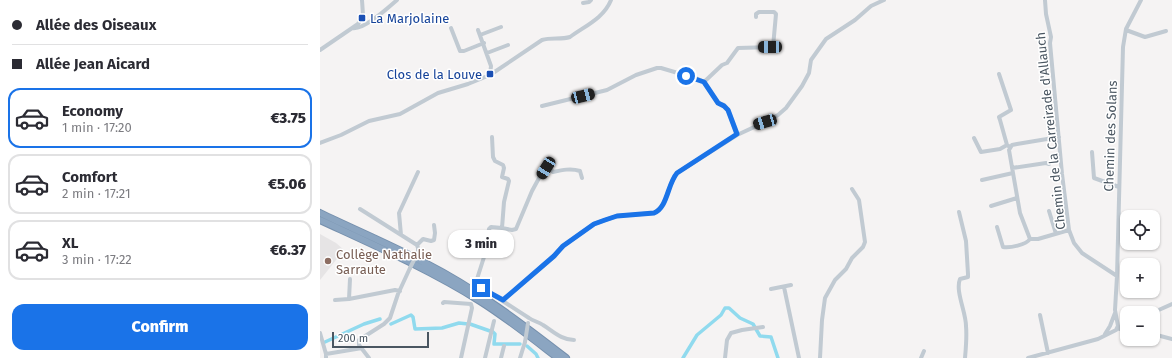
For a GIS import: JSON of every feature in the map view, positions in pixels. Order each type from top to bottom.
[{"type":"highway","points":[[320,213],[425,263],[502,309],[571,358]]},
{"type":"highway","points":[[320,220],[423,268],[480,300],[558,358]]},
{"type":"highway","points":[[521,330],[553,358]]},
{"type":"highway","points":[[540,337],[566,358]]},
{"type":"street","points":[[320,50],[358,24],[363,15],[362,0]]},
{"type":"street","points":[[352,28],[358,28],[375,18],[397,0]]},
{"type":"street","points":[[583,3],[591,0]]},
{"type":"street","points":[[320,143],[341,135],[369,121],[400,114],[438,93],[468,84],[490,75],[542,40],[548,38],[570,37],[601,15],[606,10],[611,0]]},
{"type":"street","points":[[503,300],[554,256],[563,246],[594,224],[617,216],[654,213],[659,211],[664,205],[668,190],[677,173],[737,134],[778,115],[786,108],[802,86],[809,73],[811,60],[826,39],[855,20],[871,6],[884,0]]},
{"type":"street","name":"Chemin de la Carreirade d'Allauch","points":[[1045,0],[1046,14],[1051,37],[1050,43],[1069,230],[1074,243],[1082,253],[1116,276]]},
{"type":"street","name":"Chemin des Solans","points":[[1116,276],[1123,47],[1126,30],[1141,0]]},
{"type":"street","points":[[704,82],[722,65],[727,64],[738,48],[773,47],[776,14],[774,12],[759,12],[756,14],[756,17]]},
{"type":"street","points":[[480,35],[501,27]]},
{"type":"street","points":[[451,28],[459,49],[462,51]]},
{"type":"street","points":[[478,30],[484,43],[491,66],[490,75]]},
{"type":"street","points":[[1126,30],[1145,37],[1166,31]]},
{"type":"street","points":[[455,54],[484,43]]},
{"type":"street","points":[[487,53],[508,45]]},
{"type":"street","points":[[542,106],[607,90],[630,77],[657,68],[704,82],[718,103],[728,110],[737,134]]},
{"type":"street","points":[[999,74],[1011,110],[999,117],[1009,146],[1020,213],[1030,239]]},
{"type":"street","points":[[492,137],[492,156],[495,161],[504,168],[502,177],[509,181],[504,202],[502,228]]},
{"type":"street","points":[[974,138],[981,152],[1059,137]]},
{"type":"street","points":[[1092,152],[1094,178],[1119,187]]},
{"type":"street","points":[[1012,168],[1046,163],[1049,164]]},
{"type":"street","points":[[574,340],[563,338],[543,325],[529,321],[503,300],[481,288],[477,279],[485,254],[490,227],[512,230],[516,229],[532,190],[546,168],[548,167],[552,172],[566,170],[580,171],[582,178]]},
{"type":"street","points":[[401,235],[399,213],[418,172]]},
{"type":"street","points":[[982,180],[1013,173]]},
{"type":"street","points":[[820,358],[825,298],[834,280],[846,269],[852,258],[863,247],[865,242],[858,200],[852,189]]},
{"type":"street","points":[[991,206],[1017,198]]},
{"type":"street","points":[[360,209],[417,245],[418,248],[418,252],[400,291],[390,318],[384,324],[359,340],[359,345],[369,358]]},
{"type":"street","points":[[1049,211],[1056,234]]},
{"type":"street","points":[[959,212],[966,241],[968,274],[968,277],[960,279],[959,282],[966,325],[965,358]]},
{"type":"street","points":[[417,245],[423,239],[431,241],[434,240],[434,224]]},
{"type":"street","points":[[997,228],[1003,247],[1007,248],[1028,242],[1030,239],[1038,239],[1069,230]]},
{"type":"street","points":[[1116,276],[1116,327]]},
{"type":"street","points":[[349,299],[350,279]]},
{"type":"street","points":[[772,289],[792,285]]},
{"type":"street","points":[[784,287],[799,358]]},
{"type":"street","points":[[335,300],[349,299],[395,290],[400,291]]},
{"type":"street","points":[[443,303],[471,304],[472,308],[461,358]]},
{"type":"street","points":[[1160,309],[1172,304]]},
{"type":"street","points":[[1104,335],[1110,325],[1115,310]]},
{"type":"street","points":[[1040,315],[1048,353]]},
{"type":"street","points":[[485,358],[494,321]]},
{"type":"street","points":[[520,358],[529,321]]},
{"type":"street","points":[[1110,325],[1114,322],[1116,327],[1120,329]]},
{"type":"street","points":[[1110,325],[1111,329],[1116,327]]},
{"type":"street","points":[[726,358],[727,340],[731,333],[763,327]]},
{"type":"street","points":[[1028,358],[1098,339],[1116,327]]},
{"type":"street","points":[[320,333],[326,356],[362,348]]},
{"type":"street","points":[[1160,336],[1172,339]]},
{"type":"street","points":[[501,358],[504,346]]},
{"type":"street","points":[[921,358],[924,351]]},
{"type":"shaded area","name":"Collège Nathalie Sarraute","points":[[320,234],[336,243],[344,250],[320,280]]},
{"type":"waterway","points":[[683,358],[697,335],[721,315],[725,308],[729,308],[740,318],[753,324],[760,336],[771,337],[778,358]]},
{"type":"waterway","points":[[391,324],[411,315],[413,317],[415,329],[442,328],[459,323],[468,324]]},
{"type":"waterway","points":[[325,342],[364,324],[380,319]]},
{"type":"waterway","points":[[470,324],[490,331]]},
{"type":"waterway","points":[[492,331],[495,334],[494,344],[520,344]]},
{"type":"waterway","points":[[527,346],[536,354],[538,358]]},
{"type":"place","name":"La Marjolaine","points":[[362,18]]},
{"type":"place","name":"Clos de la Louve","points":[[490,74]]},
{"type":"place","name":"Collège Nathalie Sarraute","points":[[328,261]]},
{"type":"route","points":[[481,288],[503,300],[554,256],[563,246],[594,224],[617,216],[654,213],[659,211],[664,205],[668,190],[677,173],[737,134],[728,110],[714,99],[704,82],[686,76]]}]
